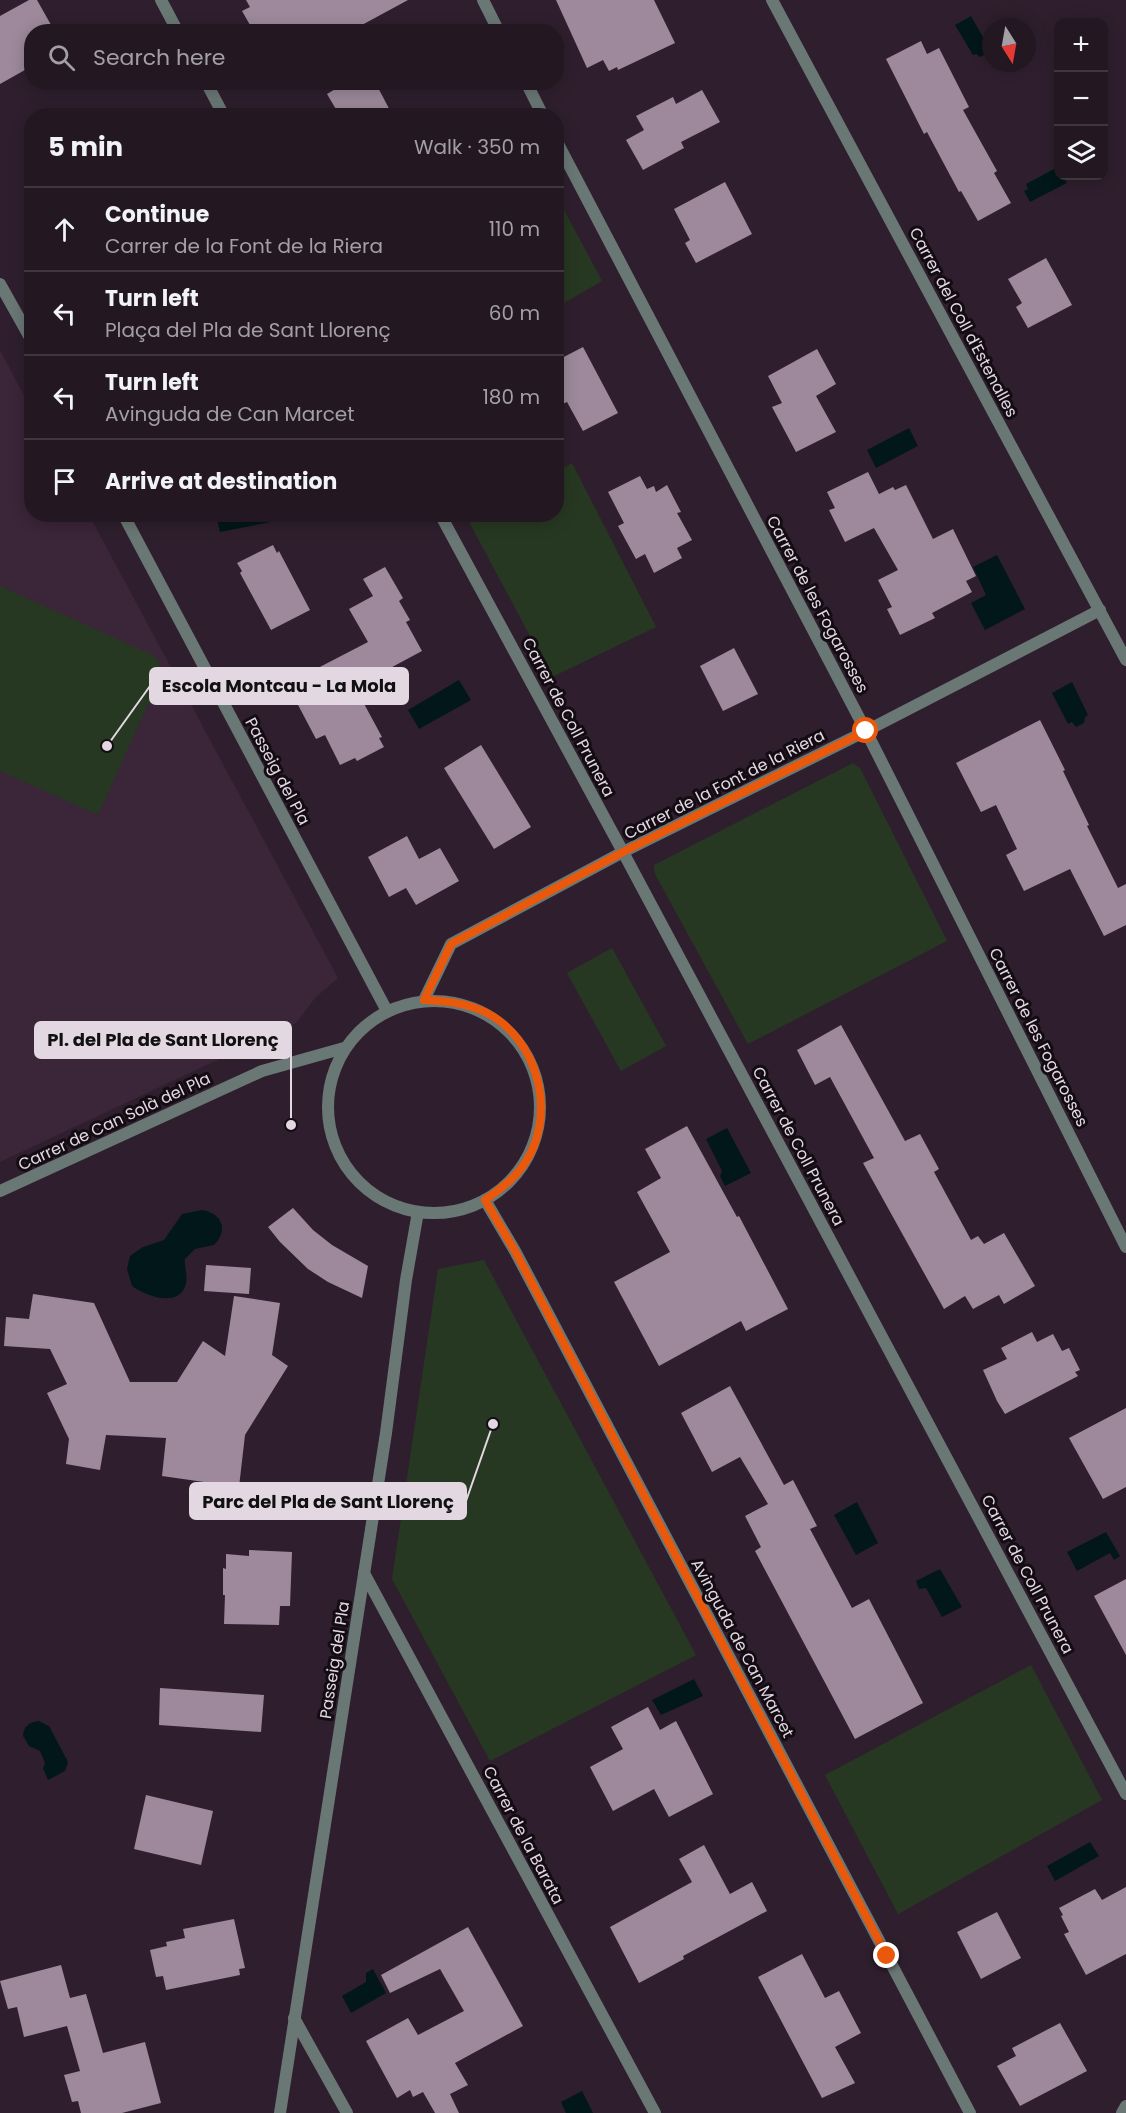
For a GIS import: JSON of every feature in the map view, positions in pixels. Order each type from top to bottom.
[{"type":"street","points":[[161,0],[174,24]]},
{"type":"street","points":[[483,0],[495,24]]},
{"type":"street","name":"Carrer del Coll d'Estenalles","points":[[772,0],[1126,660]]},
{"type":"street","points":[[210,90],[220,108]]},
{"type":"street","points":[[530,90],[539,108]]},
{"type":"street","name":"Carrer de les Fogarosses","points":[[564,155],[866,731],[1126,1247]]},
{"type":"street","points":[[0,284],[24,327]]},
{"type":"street","name":"Passeig del Pla","points":[[127,522],[387,1011]]},
{"type":"street","name":"Carrer de Coll Prunera","points":[[444,522],[1126,1794]]},
{"type":"street","name":"Carrer de la Font de la Riera","points":[[424,1000],[451,944],[623,852],[866,731],[1100,610]]},
{"type":"street","points":[[424,1000],[455,1001],[488,1014],[514,1034],[533,1064],[541,1097],[539,1131],[528,1158],[508,1184],[485,1200],[450,1212],[418,1212],[387,1203],[365,1188],[345,1167],[329,1131],[327,1102],[333,1071],[344,1048],[368,1023],[387,1011],[394,1007],[424,1000]]},
{"type":"street","name":"Carrer de Can Solà del Pla","points":[[0,1191],[262,1071],[344,1048]]},
{"type":"street","name":"Avinguda de Can Marcet","points":[[485,1200],[554,1324],[970,2113]]},
{"type":"street","name":"Passeig del Pla","points":[[280,2113],[386,1433],[406,1280],[418,1212]]},
{"type":"street","name":"Carrer de la Barata","points":[[364,1573],[655,2113]]},
{"type":"street","points":[[294,2018],[346,2113]]},
{"type":"street","points":[[1122,2113],[1126,2106]]},
{"type":"shaded area","points":[[971,16],[982,35],[982,56],[973,55],[955,25]]},
{"type":"shaded area","points":[[1054,169],[1054,180],[1065,180],[1067,183],[1030,202],[1024,191],[1028,189],[1026,184]]},
{"type":"shaded area","points":[[0,350],[24,396],[24,522],[93,522],[338,978],[315,998],[296,1023],[0,1162]]},
{"type":"shaded area","points":[[909,428],[918,446],[876,468],[867,450]]},
{"type":"shaded area","points":[[218,522],[271,522],[220,532]]},
{"type":"shaded area","points":[[997,555],[1025,609],[985,630],[971,603],[986,595],[973,567]]},
{"type":"shaded area","points":[[459,680],[471,700],[419,729],[408,710]]},
{"type":"shaded area","points":[[1072,682],[1088,715],[1084,723],[1076,727],[1072,722],[1068,724],[1052,693]]},
{"type":"shaded area","points":[[727,1128],[751,1173],[725,1186],[720,1176],[722,1171],[706,1139]]},
{"type":"shaded area","points":[[202,1210],[219,1218],[221,1234],[214,1245],[195,1249],[185,1259],[186,1283],[183,1291],[177,1296],[162,1298],[132,1286],[127,1269],[130,1256],[143,1247],[164,1240],[182,1214]]},
{"type":"shaded area","points":[[857,1502],[878,1543],[856,1555],[834,1515]]},
{"type":"shaded area","points":[[1106,1532],[1120,1556],[1114,1560],[1110,1553],[1077,1571],[1067,1552]]},
{"type":"shaded area","points":[[940,1569],[962,1607],[942,1617],[926,1588],[919,1589],[916,1581]]},
{"type":"shaded area","points":[[694,1679],[703,1696],[661,1715],[652,1700]]},
{"type":"shaded area","points":[[39,1721],[49,1726],[68,1762],[65,1771],[48,1780],[40,1751],[29,1746],[23,1736],[28,1725]]},
{"type":"shaded area","points":[[1090,1842],[1099,1856],[1055,1881],[1047,1866]]},
{"type":"shaded area","points":[[373,1969],[386,1993],[351,2013],[342,1996],[366,1982],[366,1973]]},
{"type":"shaded area","points":[[582,2091],[593,2113],[566,2113],[561,2102]]},
{"type":"green space","points":[[564,210],[602,281],[564,303]]},
{"type":"green space","points":[[572,463],[656,627],[552,677],[469,522],[564,522],[564,467]]},
{"type":"green space","points":[[0,586],[155,656],[163,671],[98,815],[0,771]]},
{"type":"green space","points":[[853,763],[860,768],[947,941],[748,1044],[656,876],[654,865]]},
{"type":"green space","points":[[612,948],[666,1046],[621,1071],[567,973]]},
{"type":"green space","points":[[484,1260],[696,1655],[490,1761],[392,1579],[438,1269]]},
{"type":"green space","points":[[1031,1665],[1102,1800],[898,1914],[825,1775]]},
{"type":"building","points":[[29,0],[37,0],[50,24],[24,24],[24,70],[0,84],[0,16]]},
{"type":"building","points":[[246,0],[408,0],[364,24],[249,24],[242,11],[250,7]]},
{"type":"building","points":[[556,0],[654,0],[675,43],[618,70],[617,67],[609,71],[603,60],[587,68]]},
{"type":"building","points":[[921,41],[927,54],[939,48],[969,107],[963,110],[997,171],[994,173],[1011,203],[978,221],[961,191],[959,192],[927,132],[924,134],[886,59]]},
{"type":"building","points":[[334,90],[379,90],[389,108],[335,108],[327,94]]},
{"type":"building","points":[[702,90],[720,122],[681,142],[684,148],[643,170],[626,140],[644,130],[636,116],[673,97],[676,104]]},
{"type":"building","points":[[725,182],[752,234],[696,263],[685,243],[690,240],[674,209]]},
{"type":"building","points":[[1046,258],[1072,305],[1028,328],[1016,307],[1022,303],[1008,279]]},
{"type":"building","points":[[583,347],[618,413],[583,431],[567,402],[564,403],[564,357]]},
{"type":"building","points":[[817,349],[836,384],[816,396],[836,432],[796,452],[772,407],[782,403],[768,376]]},
{"type":"building","points":[[868,472],[879,494],[893,487],[895,490],[906,485],[933,539],[953,529],[976,576],[966,581],[972,592],[932,613],[935,618],[900,635],[887,609],[892,607],[878,580],[898,570],[874,528],[845,542],[829,510],[835,508],[827,492]]},
{"type":"building","points":[[640,476],[647,489],[654,486],[656,492],[667,485],[681,512],[677,513],[692,540],[677,548],[682,558],[654,573],[645,554],[636,559],[618,526],[624,523],[608,492]]},
{"type":"building","points":[[273,545],[277,553],[279,551],[310,610],[271,630],[240,573],[242,571],[237,563]]},
{"type":"building","points":[[385,567],[403,598],[399,601],[410,620],[406,622],[422,651],[355,687],[382,737],[379,738],[384,747],[357,761],[355,758],[340,765],[325,735],[316,739],[287,684],[368,642],[349,609],[373,596],[363,579]]},
{"type":"building","points":[[734,648],[758,694],[723,711],[700,666]]},
{"type":"building","points":[[1040,720],[1065,770],[1063,771],[1089,825],[1087,826],[1118,888],[1126,884],[1126,925],[1104,936],[1070,869],[1024,891],[1006,855],[1017,849],[996,805],[981,812],[956,763]]},
{"type":"building","points":[[481,745],[531,827],[494,849],[444,768]]},
{"type":"building","points":[[407,836],[419,859],[440,848],[459,881],[416,905],[406,888],[389,897],[368,857]]},
{"type":"building","points":[[841,1025],[905,1141],[920,1134],[939,1169],[934,1172],[971,1240],[978,1236],[984,1244],[1004,1233],[1035,1286],[1004,1304],[999,1295],[973,1309],[965,1296],[944,1309],[863,1163],[874,1158],[830,1077],[815,1085],[797,1050]]},
{"type":"building","points":[[687,1126],[737,1217],[739,1216],[788,1309],[746,1331],[741,1321],[659,1366],[614,1282],[670,1252],[637,1192],[661,1178],[645,1149]]},
{"type":"building","points":[[293,1208],[313,1230],[332,1245],[368,1266],[362,1298],[328,1282],[308,1269],[268,1227]]},
{"type":"building","points":[[206,1265],[251,1268],[249,1294],[204,1291]]},
{"type":"building","points":[[33,1294],[94,1303],[130,1382],[177,1382],[203,1341],[225,1356],[234,1296],[280,1303],[272,1355],[288,1366],[245,1435],[239,1487],[162,1476],[166,1438],[106,1435],[100,1470],[66,1464],[69,1439],[47,1393],[67,1384],[50,1349],[4,1346],[6,1317],[29,1319]]},
{"type":"building","points":[[1032,1332],[1037,1342],[1053,1334],[1062,1351],[1069,1348],[1080,1370],[1075,1372],[1078,1376],[1005,1414],[983,1370],[1007,1359],[1001,1348]]},
{"type":"building","points":[[730,1386],[784,1485],[793,1480],[817,1526],[810,1529],[852,1608],[869,1599],[923,1703],[855,1739],[755,1551],[761,1547],[745,1516],[768,1504],[740,1457],[712,1472],[681,1413]]},
{"type":"building","points":[[1126,1408],[1126,1487],[1103,1499],[1069,1438]]},
{"type":"building","points":[[249,1550],[292,1552],[290,1606],[280,1606],[279,1625],[224,1624],[223,1568],[226,1569],[226,1554],[249,1556]]},
{"type":"building","points":[[1126,1579],[1126,1655],[1094,1596]]},
{"type":"building","points":[[160,1688],[264,1695],[261,1732],[159,1725]]},
{"type":"building","points":[[648,1707],[660,1730],[676,1721],[713,1794],[669,1817],[654,1789],[613,1811],[590,1767],[623,1749],[611,1727]]},
{"type":"building","points":[[146,1795],[213,1811],[201,1865],[134,1849]]},
{"type":"building","points":[[704,1845],[730,1894],[752,1882],[767,1911],[683,1956],[684,1959],[639,1983],[610,1927],[692,1882],[679,1859]]},
{"type":"building","points":[[1126,1887],[1126,1954],[1086,1975],[1064,1934],[1069,1932],[1059,1908],[1095,1889],[1102,1900]]},
{"type":"building","points":[[997,1912],[1021,1958],[981,1979],[957,1932]]},
{"type":"building","points":[[234,1919],[245,1968],[239,1969],[240,1975],[166,1990],[163,1976],[156,1977],[150,1950],[167,1946],[166,1942],[185,1938],[183,1929]]},
{"type":"building","points":[[468,1927],[523,2026],[455,2063],[468,2085],[450,2094],[459,2113],[435,2113],[423,2092],[413,2097],[410,2090],[397,2098],[366,2041],[408,2018],[418,2035],[464,2011],[440,1969],[390,1993],[381,1975]]},
{"type":"building","points":[[802,1954],[825,1998],[839,1991],[861,2033],[835,2047],[855,2083],[822,2098],[758,1977]]},
{"type":"building","points":[[61,1965],[70,1998],[86,1994],[103,2053],[145,2042],[161,2103],[122,2113],[81,2113],[78,2101],[72,2102],[64,2075],[80,2071],[67,2026],[24,2037],[17,2007],[8,2009],[0,1981]]},
{"type":"building","points":[[1060,2023],[1087,2071],[1020,2106],[997,2066],[1016,2056],[1012,2048]]},
{"type":"place","name":"Escola Montcau - La Mola","points":[[107,746]]},
{"type":"place","name":"Pl. del Pla de Sant Llorenç","points":[[291,1125]]},
{"type":"place","name":"Parc del Pla de Sant Llorenç","points":[[493,1424]]},
{"type":"route","points":[[866,731],[623,852],[451,944],[424,1000],[455,1001],[488,1014],[514,1034],[533,1064],[541,1097],[539,1131],[528,1158],[508,1184],[485,1200],[515,1251],[887,1956]]}]
